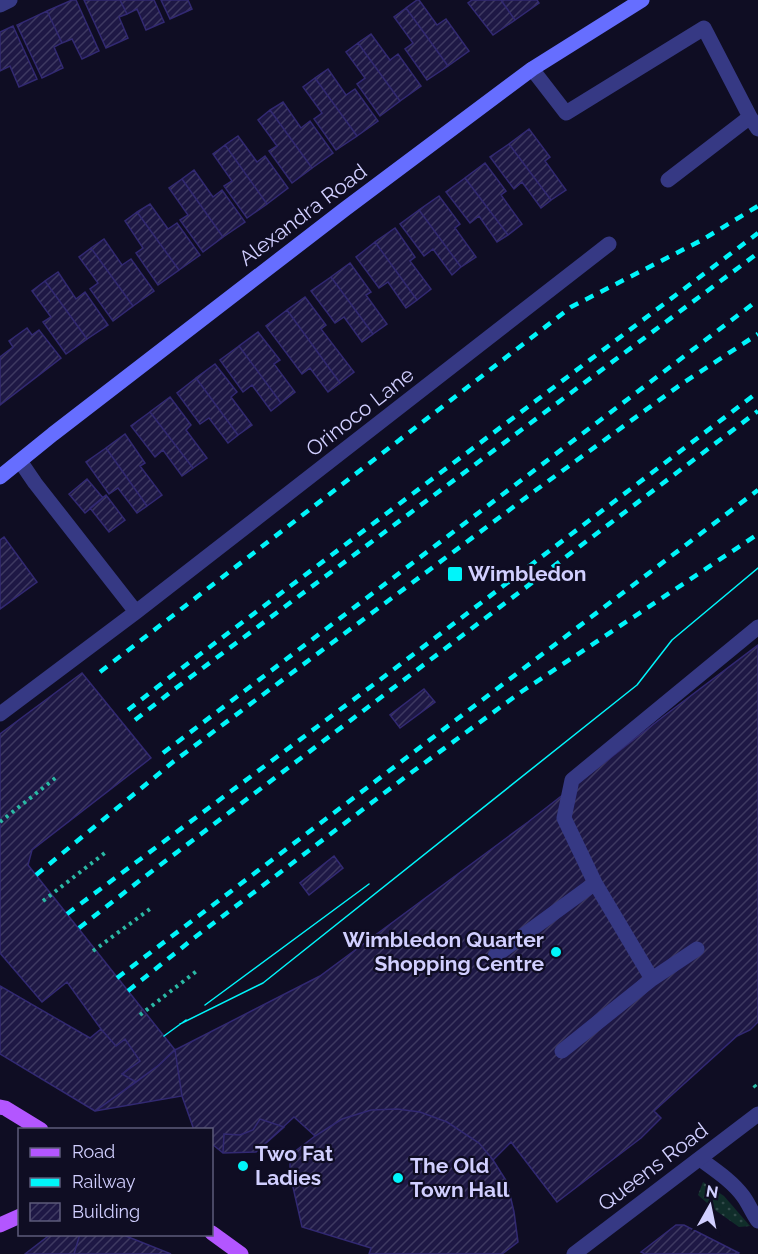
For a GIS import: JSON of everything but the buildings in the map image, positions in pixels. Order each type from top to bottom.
[{"type":"main road","name":"Alexandra Road","points":[[0,477],[336,216],[532,69],[642,0]]},
{"type":"main road","points":[[0,1107],[38,1128]]},
{"type":"main road","points":[[0,1225],[18,1217]]},
{"type":"main road","points":[[213,1234],[241,1254]]},
{"type":"street","points":[[0,5],[10,0]]},
{"type":"street","points":[[532,69],[566,113],[704,28],[754,123],[668,180]]},
{"type":"street","name":"Orinoco Lane","points":[[0,714],[136,612],[609,244]]},
{"type":"street","points":[[20,461],[136,612]]},
{"type":"street","points":[[652,979],[595,883],[564,818],[572,780],[758,627]]},
{"type":"street","points":[[495,956],[595,883]]},
{"type":"street","points":[[562,1051],[652,979],[697,950]]},
{"type":"street","name":"Queens Road","points":[[574,1254],[758,1114]]},
{"type":"street","points":[[700,1159],[729,1181],[744,1197],[758,1221]]},
{"type":"path","points":[[0,822],[58,776]]},
{"type":"path","points":[[43,901],[106,852]]},
{"type":"path","points":[[93,951],[150,909]]},
{"type":"path","points":[[140,1015],[198,970]]},
{"type":"path","points":[[754,1085],[758,1090]]},
{"type":"green space","points":[[703,1182],[724,1196],[750,1226],[739,1227],[698,1195]]},
{"type":"tram line","points":[[180,1024],[263,983],[637,685],[672,640],[758,568]]},
{"type":"tram line","points":[[205,1005],[369,884]]},
{"type":"tram line","points":[[164,1036],[186,1020]]},
{"type":"railway","points":[[100,672],[571,307],[702,240],[758,206]]},
{"type":"railway","points":[[128,710],[758,233]]},
{"type":"railway","points":[[135,720],[758,253]]},
{"type":"railway","points":[[163,753],[758,300]]},
{"type":"railway","points":[[36,875],[173,762],[536,490],[680,385],[758,334]]},
{"type":"railway","points":[[67,914],[758,392]]},
{"type":"railway","points":[[79,928],[758,411]]},
{"type":"railway","points":[[117,978],[758,490]]},
{"type":"railway","points":[[128,991],[408,775],[521,692],[758,534]]},
{"type":"place","name":"Wimbledon","points":[[455,574]]},
{"type":"place","name":"Wimbledon Quarter Shopping Centre","points":[[556,952]]},
{"type":"place","name":"Two Fat Ladies","points":[[243,1166]]},
{"type":"place","name":"The Old Town Hall","points":[[398,1178]]}]
